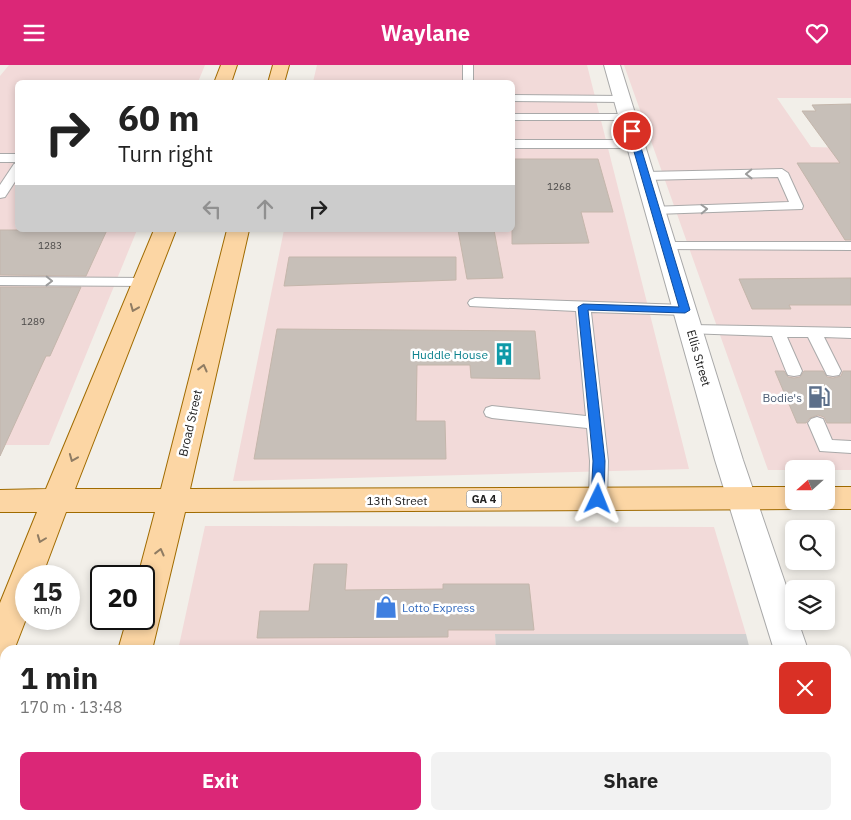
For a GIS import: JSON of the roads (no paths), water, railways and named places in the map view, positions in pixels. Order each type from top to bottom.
[{"type":"main road","points":[[223,80],[229,65]]},
{"type":"main road","points":[[277,80],[281,65]]},
{"type":"main road","points":[[30,565],[164,232]]},
{"type":"main road","name":"Broad Street","points":[[155,571],[173,501],[192,411],[237,232]]},
{"type":"main road","name":"13th Street","points":[[0,501],[785,498]]},
{"type":"main road","points":[[835,498],[851,498]]},
{"type":"main road","points":[[0,645],[15,605]]},
{"type":"main road","name":"Broad Street","points":[[136,645],[140,630]]},
{"type":"street","name":"Ellis Street","points":[[612,65],[741,498],[788,645]]},
{"type":"lane","points":[[468,65],[468,80]]},
{"type":"lane","points":[[515,98],[559,99],[625,108]]},
{"type":"lane","points":[[559,99],[562,117]]},
{"type":"lane","points":[[515,117],[562,117],[625,108]]},
{"type":"lane","points":[[515,144],[636,144]]},
{"type":"lane","points":[[582,144],[586,159]]},
{"type":"lane","points":[[0,158],[15,158]]},
{"type":"lane","points":[[0,194],[15,172]]},
{"type":"lane","points":[[645,176],[782,173],[797,206],[655,211]]},
{"type":"lane","points":[[666,246],[851,246]]},
{"type":"lane","points":[[0,281],[145,282]]},
{"type":"lane","points":[[475,303],[583,307],[776,331],[851,333]]},
{"type":"lane","points":[[583,307],[599,461],[598,499]]},
{"type":"lane","points":[[776,331],[794,371]]},
{"type":"lane","points":[[813,331],[833,371]]},
{"type":"lane","points":[[492,412],[595,423]]},
{"type":"lane","points":[[817,423],[826,446],[851,447]]},
{"type":"place","name":"Huddle House","points":[[504,354]]},
{"type":"place","name":"Bodie's","points":[[819,397]]},
{"type":"place","name":"Lotto Express","points":[[386,607]]}]
